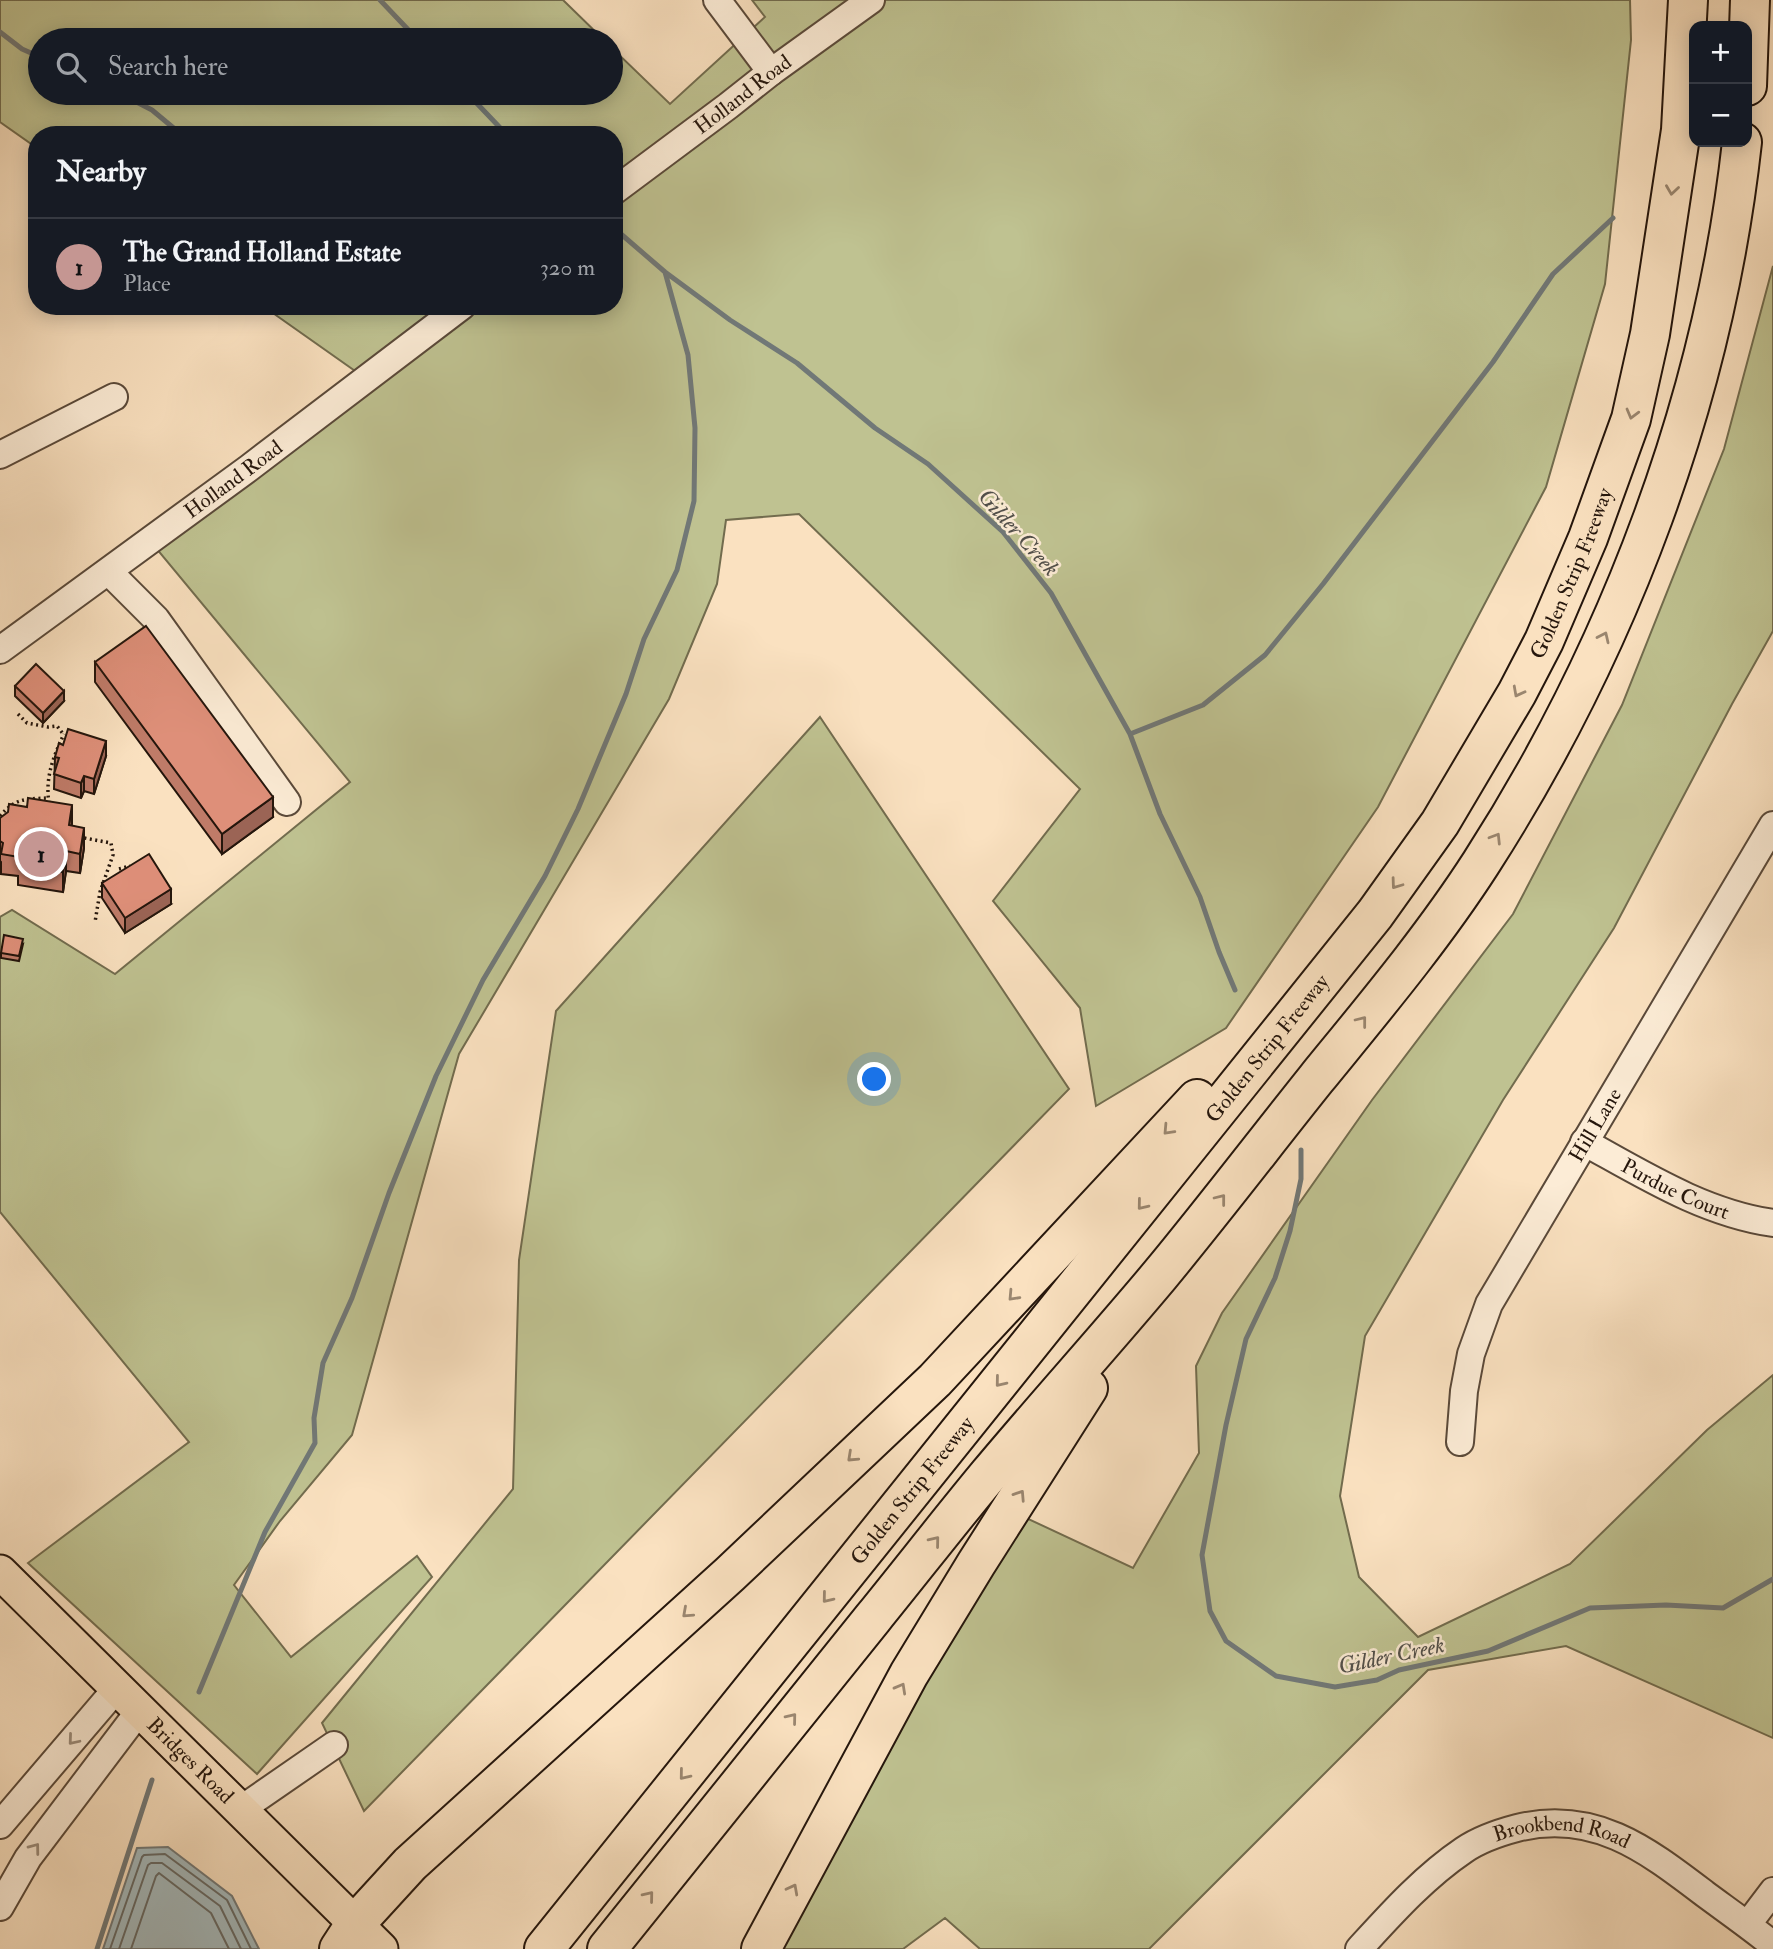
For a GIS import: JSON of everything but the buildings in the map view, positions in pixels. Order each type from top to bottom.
[{"type":"highway","name":"Golden Strip Freeway","points":[[544,1949],[1353,941],[1440,823],[1517,693],[1566,591],[1631,418],[1650,334],[1681,130],[1688,0]]},
{"type":"highway","points":[[1747,84],[1750,0]]},
{"type":"highway","points":[[607,1949],[989,1475],[1163,1272],[1432,933],[1479,865],[1518,803],[1566,715],[1605,636],[1657,508],[1691,407],[1722,278],[1741,147]]},
{"type":"highway","points":[[359,1940],[410,1864],[730,1574],[935,1380],[1204,1091],[1353,941]]},
{"type":"highway","points":[[761,1949],[909,1674],[976,1564],[1163,1272]]},
{"type":"main road","name":"Bridges Road","points":[[0,1572],[240,1810],[359,1940]]},
{"type":"street","points":[[717,0],[771,72]]},
{"type":"street","name":"Holland Road","points":[[623,184],[870,0]]},
{"type":"street","name":"Holland Road","points":[[0,650],[109,572],[450,315]]},
{"type":"street","points":[[0,455],[114,397]]},
{"type":"street","points":[[109,572],[156,619],[286,802]]},
{"type":"street","name":"Hill Lane","points":[[1460,1442],[1464,1391],[1471,1354],[1489,1304],[1772,829]]},
{"type":"street","name":"Purdue Court","points":[[1584,1142],[1670,1189],[1706,1205],[1773,1223]]},
{"type":"street","points":[[0,1825],[117,1688]]},
{"type":"street","points":[[3,1895],[140,1710]]},
{"type":"street","points":[[240,1810],[334,1745]]},
{"type":"street","points":[[30,1790],[61,1815]]},
{"type":"street","name":"Brookbend Road","points":[[1359,1949],[1415,1891],[1465,1849],[1503,1831],[1546,1822],[1578,1825],[1628,1841],[1656,1857],[1773,1945]]},
{"type":"street","points":[[1748,1924],[1773,1891]]},
{"type":"path","points":[[18,714],[27,723],[57,726],[66,736],[49,772],[48,802],[53,809]]},
{"type":"path","points":[[0,816],[21,799],[48,798]]},
{"type":"path","points":[[70,835],[110,843],[113,855],[95,922]]},
{"type":"path","points":[[111,860],[119,869]]},
{"type":"path","points":[[105,879],[114,877],[119,869],[137,863]]},
{"type":"path","points":[[105,879],[110,884]]},
{"type":"green space","points":[[0,0],[563,0],[592,28],[28,28],[28,105],[623,105],[623,59],[670,104],[765,17],[752,0],[1630,0],[1631,40],[1605,284],[1546,487],[1378,807],[1226,1028],[1096,1106],[1080,1008],[993,901],[1080,789],[799,514],[726,520],[717,584],[669,699],[459,1054],[352,1435],[280,1521],[234,1585],[291,1657],[417,1556],[432,1577],[257,1774],[28,1563],[189,1442],[0,1212],[0,917],[12,910],[115,974],[350,782],[146,536],[365,378],[276,315],[623,315],[623,126],[28,126],[28,142],[0,122]]},
{"type":"green space","points":[[1773,266],[1773,631],[1614,928],[1503,1100],[1365,1336],[1340,1496],[1359,1577],[1418,1637],[1570,1564],[1707,1430],[1773,1375],[1773,1738],[1566,1646],[1428,1670],[1149,1949],[980,1949],[945,1918],[903,1949],[779,1949],[862,1785],[1022,1516],[1133,1568],[1199,1453],[1196,1366],[1222,1313],[1372,1100],[1513,914],[1622,705],[1724,449]]},
{"type":"green space","points":[[820,717],[1069,1089],[364,1811],[322,1723],[513,1489],[519,1260],[556,1011]]},
{"type":"water","points":[[168,1847],[232,1896],[259,1949],[103,1949],[137,1848]]},
{"type":"waterway","name":"Gilder Creek","points":[[380,0],[407,28]]},
{"type":"waterway","points":[[0,32],[28,52]]},
{"type":"waterway","points":[[142,105],[171,126]]},
{"type":"waterway","name":"Gilder Creek","points":[[478,105],[498,126]]},
{"type":"waterway","points":[[1130,734],[1203,705],[1265,655],[1323,584],[1493,362],[1553,274],[1613,218]]},
{"type":"waterway","name":"Gilder Creek","points":[[623,236],[665,272],[730,320],[797,363],[875,428],[928,464],[1003,532],[1051,593],[1130,734],[1160,814],[1200,897],[1235,990]]},
{"type":"waterway","points":[[199,1692],[265,1532],[315,1443],[314,1418],[323,1363],[352,1298],[389,1193],[436,1076],[483,980],[545,876],[578,809],[626,694],[644,639],[677,570],[694,501],[695,428],[688,355],[665,272]]},
{"type":"waterway","name":"Gilder Creek","points":[[1301,1150],[1301,1179],[1290,1231],[1275,1278],[1246,1339],[1226,1425],[1202,1555],[1210,1611],[1226,1641],[1276,1676],[1335,1687],[1377,1680],[1399,1670],[1488,1651],[1590,1608],[1666,1605],[1723,1608],[1773,1579]]},
{"type":"waterway","points":[[97,1949],[152,1780]]},
{"type":"place","name":"The Grand Holland Estate","points":[[41,854]]}]
